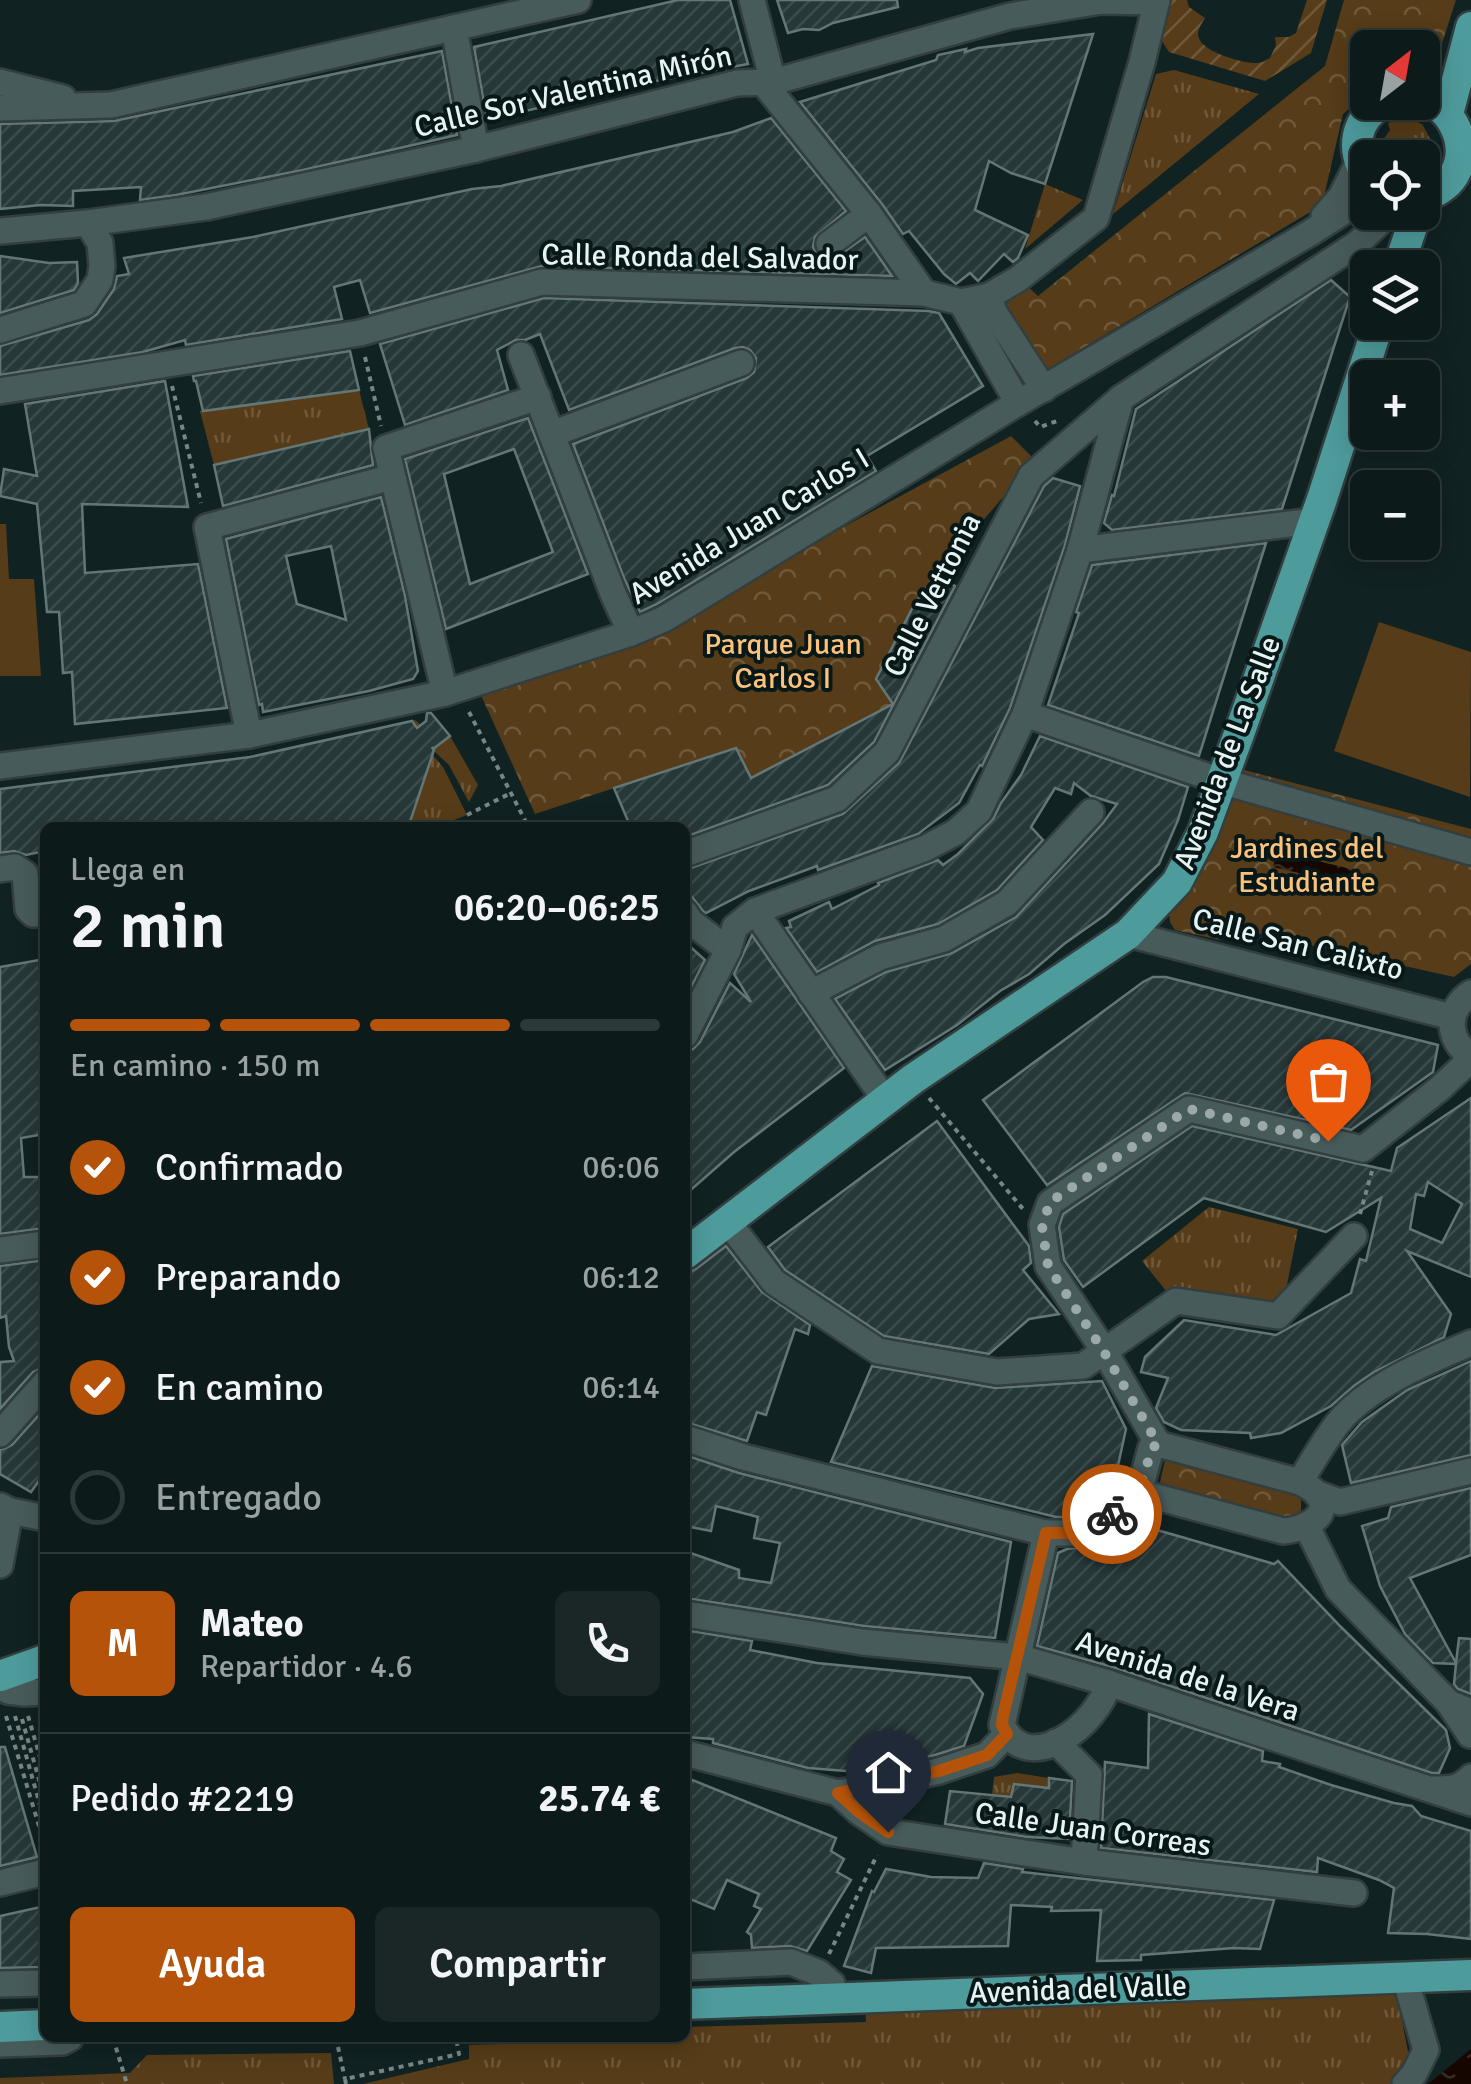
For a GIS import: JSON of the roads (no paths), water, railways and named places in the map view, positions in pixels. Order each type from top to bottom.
[{"type":"main road","points":[[1440,90],[1469,32]]},
{"type":"main road","points":[[1440,113],[1460,140],[1463,165],[1440,188]]},
{"type":"main road","name":"Avenida de La Salle","points":[[690,1250],[913,1079],[1128,934],[1177,882],[1203,832],[1314,522],[1373,340]]},
{"type":"main road","points":[[1,1676],[40,1662]]},
{"type":"main road","name":"Avenida del Valle","points":[[690,1990],[826,1979],[1471,1964]]},
{"type":"main road","name":"Avenida del Valle","points":[[690,2004],[1471,1975]]},
{"type":"main road","points":[[1,2011],[40,2013]]},
{"type":"main road","points":[[1,2011],[40,2023]]},
{"type":"street","points":[[0,108],[112,105],[578,0]]},
{"type":"street","points":[[752,0],[768,81],[870,214],[924,293]]},
{"type":"street","name":"Calle Sor Valentina Mirón","points":[[0,231],[206,208],[476,149],[737,83],[768,81],[1009,8],[1157,1]]},
{"type":"street","name":"Calle Ronda del Salvador","points":[[0,391],[360,332],[542,282],[924,293],[961,302],[989,296],[1018,279],[1096,218],[1157,1]]},
{"type":"street","points":[[454,28],[476,149]]},
{"type":"street","points":[[0,82],[92,106]]},
{"type":"street","name":"Avenida Juan Carlos I","points":[[1302,237],[1350,186]]},
{"type":"street","name":"Avenida Juan Carlos I","points":[[0,766],[249,735],[451,691],[631,633],[664,618],[1350,207]]},
{"type":"street","points":[[829,244],[870,214]]},
{"type":"street","points":[[0,330],[84,304],[100,280],[102,266],[100,243],[88,223]]},
{"type":"street","name":"Calle Vettonia","points":[[690,852],[837,798],[887,752],[1030,476],[1121,398],[1357,244],[1372,230]]},
{"type":"street","points":[[989,296],[994,312],[1044,389]]},
{"type":"street","points":[[961,302],[1018,403]]},
{"type":"street","points":[[521,355],[631,633]]},
{"type":"street","points":[[552,434],[741,363]]},
{"type":"street","points":[[451,691],[386,448],[538,397]]},
{"type":"street","points":[[690,1025],[728,950],[735,927],[756,911],[926,848],[956,832],[979,811],[1025,714],[1080,550],[1121,398]]},
{"type":"street","points":[[249,735],[207,527],[392,478]]},
{"type":"street","points":[[1080,550],[1314,522]]},
{"type":"street","points":[[1025,714],[1221,781],[1471,852]]},
{"type":"street","points":[[811,993],[880,957],[944,939],[1006,903],[1091,812]]},
{"type":"street","points":[[0,869],[15,867],[25,874],[28,909],[40,913]]},
{"type":"street","points":[[756,911],[886,1101]]},
{"type":"street","points":[[690,920],[728,950]]},
{"type":"street","name":"Calle San Calixto","points":[[1128,934],[1452,1016]]},
{"type":"street","points":[[1471,994],[1456,1006],[1452,1016],[1453,1036],[1471,1057],[1368,1158],[1189,1109],[1050,1202],[1042,1226],[1048,1266],[1158,1444],[1340,1502],[1471,1471]]},
{"type":"street","points":[[728,1222],[774,1282],[878,1351],[996,1372],[1083,1366],[1176,1301],[1278,1316],[1354,1236]]},
{"type":"street","points":[[0,1250],[40,1245]]},
{"type":"street","points":[[1395,1647],[1346,1578],[1313,1493],[1340,1421],[1412,1368],[1471,1343]]},
{"type":"street","points":[[0,1434],[40,1389]]},
{"type":"street","points":[[690,1440],[744,1457],[1046,1533],[1074,1533],[1145,1494],[1283,1532],[1316,1520],[1322,1512],[1313,1493]]},
{"type":"street","points":[[1145,1494],[1141,1485],[1152,1448],[1158,1444]]},
{"type":"street","points":[[0,1565],[5,1508],[40,1515]]},
{"type":"street","points":[[1306,1525],[1338,1589],[1460,1707],[1471,1734],[1467,1751],[1471,1764]]},
{"type":"street","points":[[1046,1533],[1002,1725],[1016,1742],[1030,1748],[1056,1742],[1098,1710],[1108,1683]]},
{"type":"street","name":"Avenida de la Vera","points":[[690,1615],[862,1642],[1018,1657],[1471,1802]]},
{"type":"street","points":[[1,1676],[8,1691],[40,1692]]},
{"type":"street","points":[[690,1755],[838,1793],[939,1771],[987,1755],[1007,1734]]},
{"type":"street","points":[[1056,1742],[1089,1776],[1084,1862]]},
{"type":"street","points":[[1429,1789],[1453,1789],[1471,1777]]},
{"type":"street","name":"Calle Juan Correas","points":[[838,1793],[888,1832],[1084,1862],[1354,1892]]},
{"type":"street","points":[[4,1882],[40,1873]]},
{"type":"street","name":"Avenida del Valle","points":[[690,1967],[791,1962],[826,1979]]},
{"type":"street","points":[[1405,2084],[1426,2050],[1406,1978]]},
{"type":"street","points":[[1,2011],[40,1986]]},
{"type":"street","points":[[1,2011],[40,2031]]},
{"type":"water","points":[[1277,851],[1355,870],[1351,885],[1273,867]]},
{"type":"water","points":[[1471,2049],[1471,2084],[1428,2084]]},
{"type":"park label","name":"Parque Juan Carlos I","points":[[783,661]]},
{"type":"park label","name":"Jardines del Estudiante","points":[[1307,865]]}]
